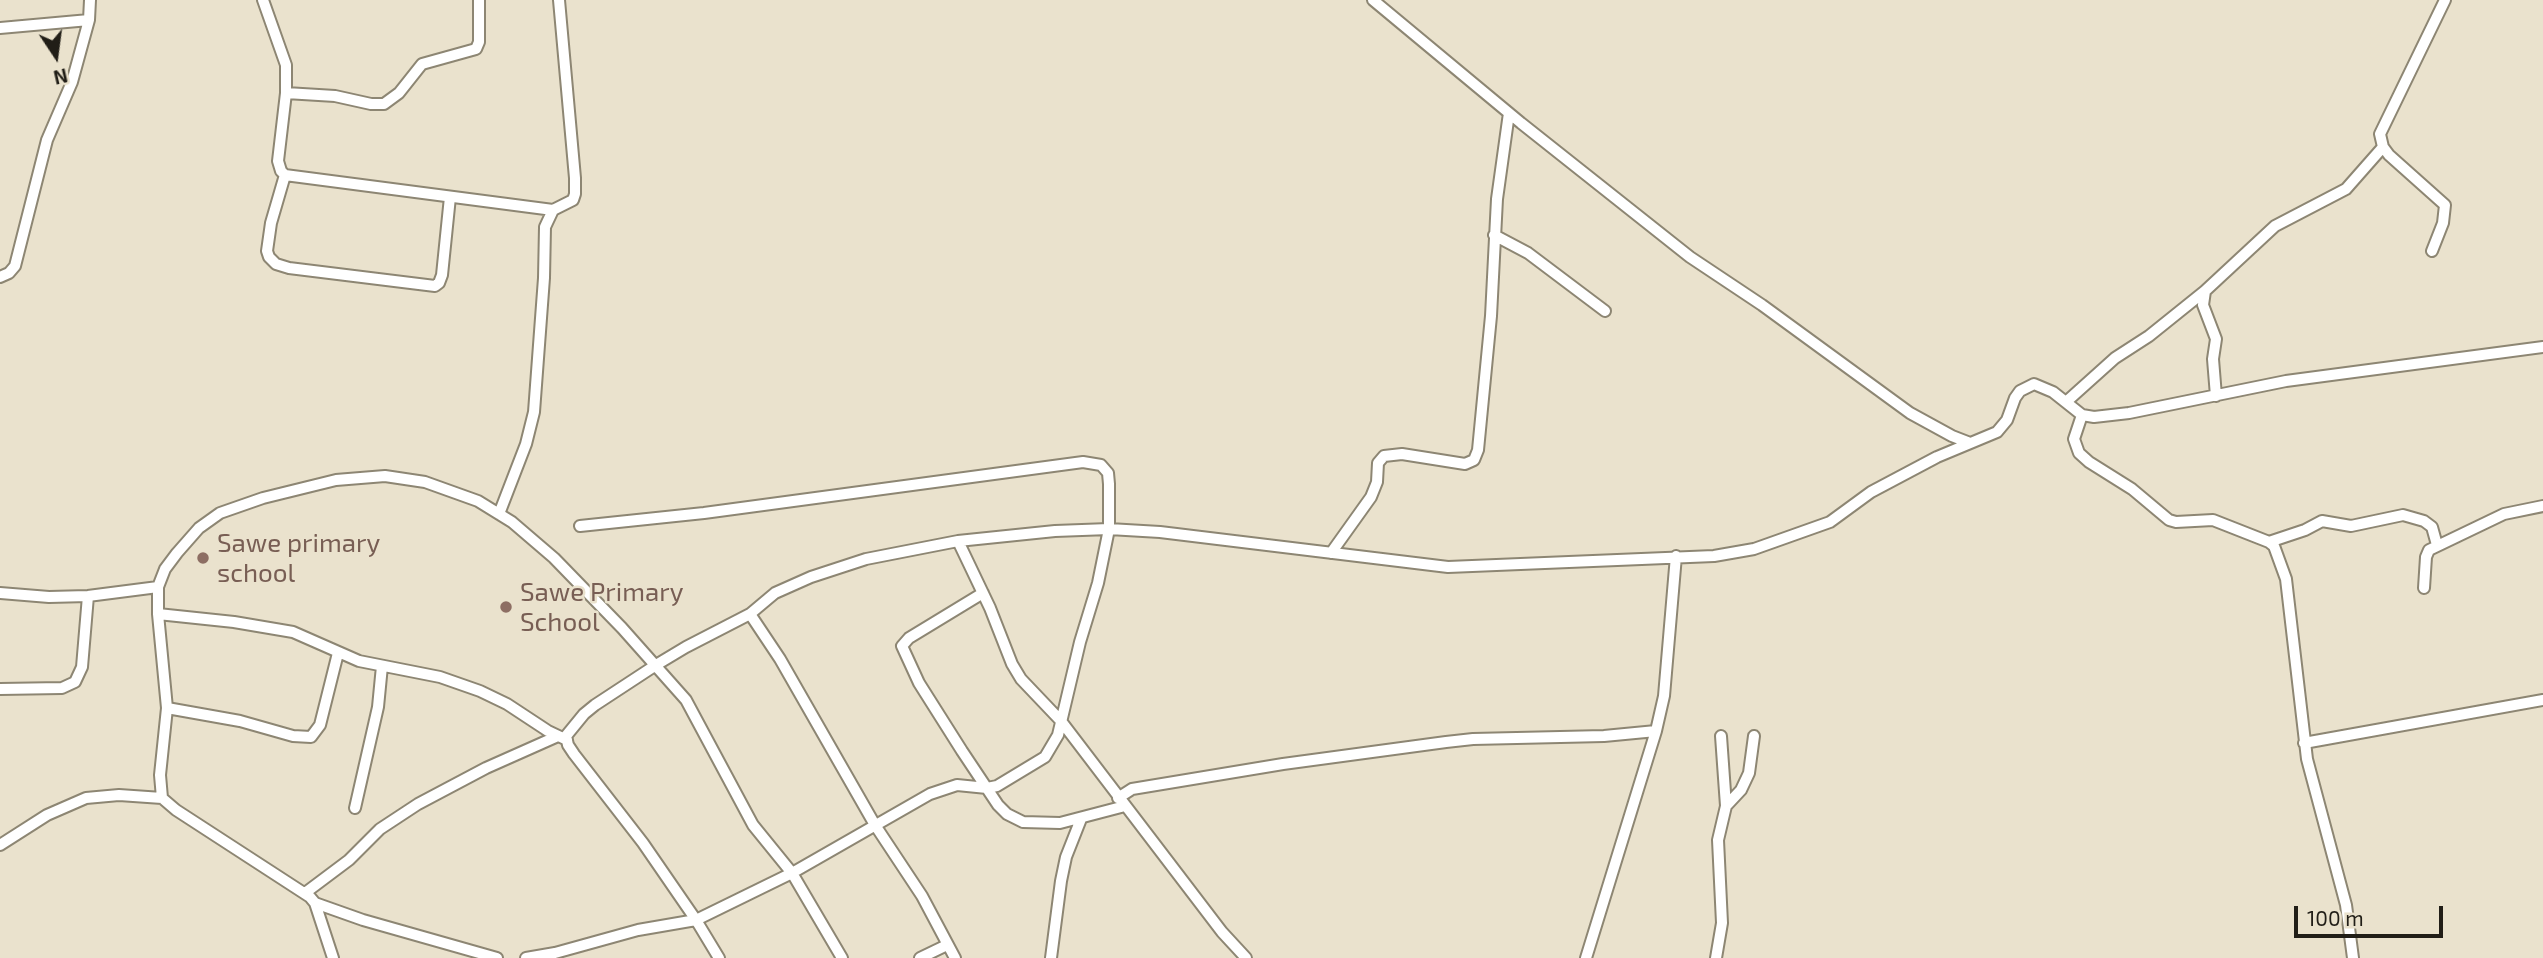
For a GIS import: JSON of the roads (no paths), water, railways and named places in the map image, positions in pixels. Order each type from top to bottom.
[{"type":"street","points":[[0,277],[15,266],[47,140],[72,82],[89,20],[90,0]]},
{"type":"street","points":[[263,0],[286,65],[286,93],[278,161],[285,175],[553,210]]},
{"type":"street","points":[[286,93],[335,96],[384,104],[399,93],[422,64],[476,49],[479,42],[479,0]]},
{"type":"street","points":[[499,514],[526,444],[534,411],[545,227],[553,210],[573,200],[576,186],[559,0]]},
{"type":"street","points":[[1373,0],[1508,113],[1690,257],[1762,305],[1910,413],[1970,443]]},
{"type":"street","points":[[2432,251],[2443,223],[2445,205],[2383,147],[2380,134],[2445,0]]},
{"type":"street","points":[[0,29],[89,20]]},
{"type":"street","points":[[1331,553],[1371,497],[1377,482],[1378,463],[1384,456],[1402,454],[1465,464],[1474,460],[1478,450],[1497,199],[1508,113]]},
{"type":"street","points":[[2066,402],[2115,358],[2149,336],[2205,291],[2275,226],[2346,189],[2383,147]]},
{"type":"street","points":[[285,175],[271,223],[267,251],[276,264],[289,268],[435,286],[442,275],[450,197]]},
{"type":"street","points":[[1494,235],[1528,253],[1605,311]]},
{"type":"street","points":[[2205,291],[2203,305],[2216,339],[2213,359],[2216,396]]},
{"type":"street","points":[[305,893],[349,860],[380,829],[418,804],[486,768],[562,738],[584,714],[685,647],[750,614],[775,593],[811,577],[866,559],[958,541],[1109,528],[1448,567],[1714,556],[1754,549],[1830,522],[1871,492],[1937,457],[2003,427],[2015,398],[2028,386],[2041,386],[2082,415],[2094,417],[2129,413],[2286,381],[2543,347]]},
{"type":"street","points":[[2082,415],[2074,439],[2079,453],[2132,489],[2169,520],[2213,520],[2269,542],[2274,547],[2286,579],[2304,743],[2346,905],[2353,958]]},
{"type":"street","points":[[526,958],[555,953],[638,930],[696,920],[792,873],[944,788],[957,785],[987,788],[1016,776],[1045,757],[1058,735],[1097,583],[1109,528],[1108,473],[1101,465],[1083,462],[704,513],[580,526]]},
{"type":"street","points":[[162,798],[160,775],[167,708],[158,587],[165,569],[177,553],[199,528],[220,513],[262,498],[336,480],[385,476],[425,482],[478,501],[512,522],[554,558],[686,700],[753,825],[792,873],[842,958]]},
{"type":"street","points":[[2424,588],[2429,550],[2504,514],[2543,506]]},
{"type":"street","points":[[2269,542],[2305,530],[2322,521],[2351,526],[2403,515],[2424,521],[2431,527],[2437,545]]},
{"type":"street","points":[[958,541],[1021,679],[1061,721],[1121,802],[1245,958]]},
{"type":"street","points":[[1586,958],[1656,731],[1665,684],[1676,556]]},
{"type":"street","points":[[0,593],[49,597],[88,596],[158,587]]},
{"type":"street","points":[[983,593],[904,641],[902,652],[987,788],[1007,814],[1023,822],[1059,823],[1082,819],[1121,802],[1132,789],[1283,764],[1473,739],[1604,736],[1656,731]]},
{"type":"street","points":[[0,689],[62,688],[75,682],[82,667],[88,596]]},
{"type":"street","points":[[158,614],[234,622],[293,632],[338,653],[382,666],[440,677],[480,691],[562,738],[643,843],[719,958]]},
{"type":"street","points":[[750,614],[780,659],[875,825],[922,896],[955,958]]},
{"type":"street","points":[[167,708],[240,721],[293,736],[311,737],[320,725],[338,653]]},
{"type":"street","points":[[355,808],[378,707],[382,666]]},
{"type":"street","points":[[2304,743],[2543,699]]},
{"type":"street","points":[[1716,958],[1722,923],[1718,840],[1726,806],[1721,736]]},
{"type":"street","points":[[1726,806],[1741,790],[1749,773],[1754,736]]},
{"type":"street","points":[[0,845],[47,815],[86,798],[119,795],[162,798],[176,810],[305,893],[314,903],[333,958]]},
{"type":"street","points":[[1051,958],[1066,858],[1082,819]]},
{"type":"street","points":[[314,903],[363,920],[497,958]]},
{"type":"street","points":[[920,958],[947,945]]},
{"type":"place","name":"Sawe primary school","points":[[203,558]]},
{"type":"place","name":"Sawe Primary School","points":[[506,607]]}]
